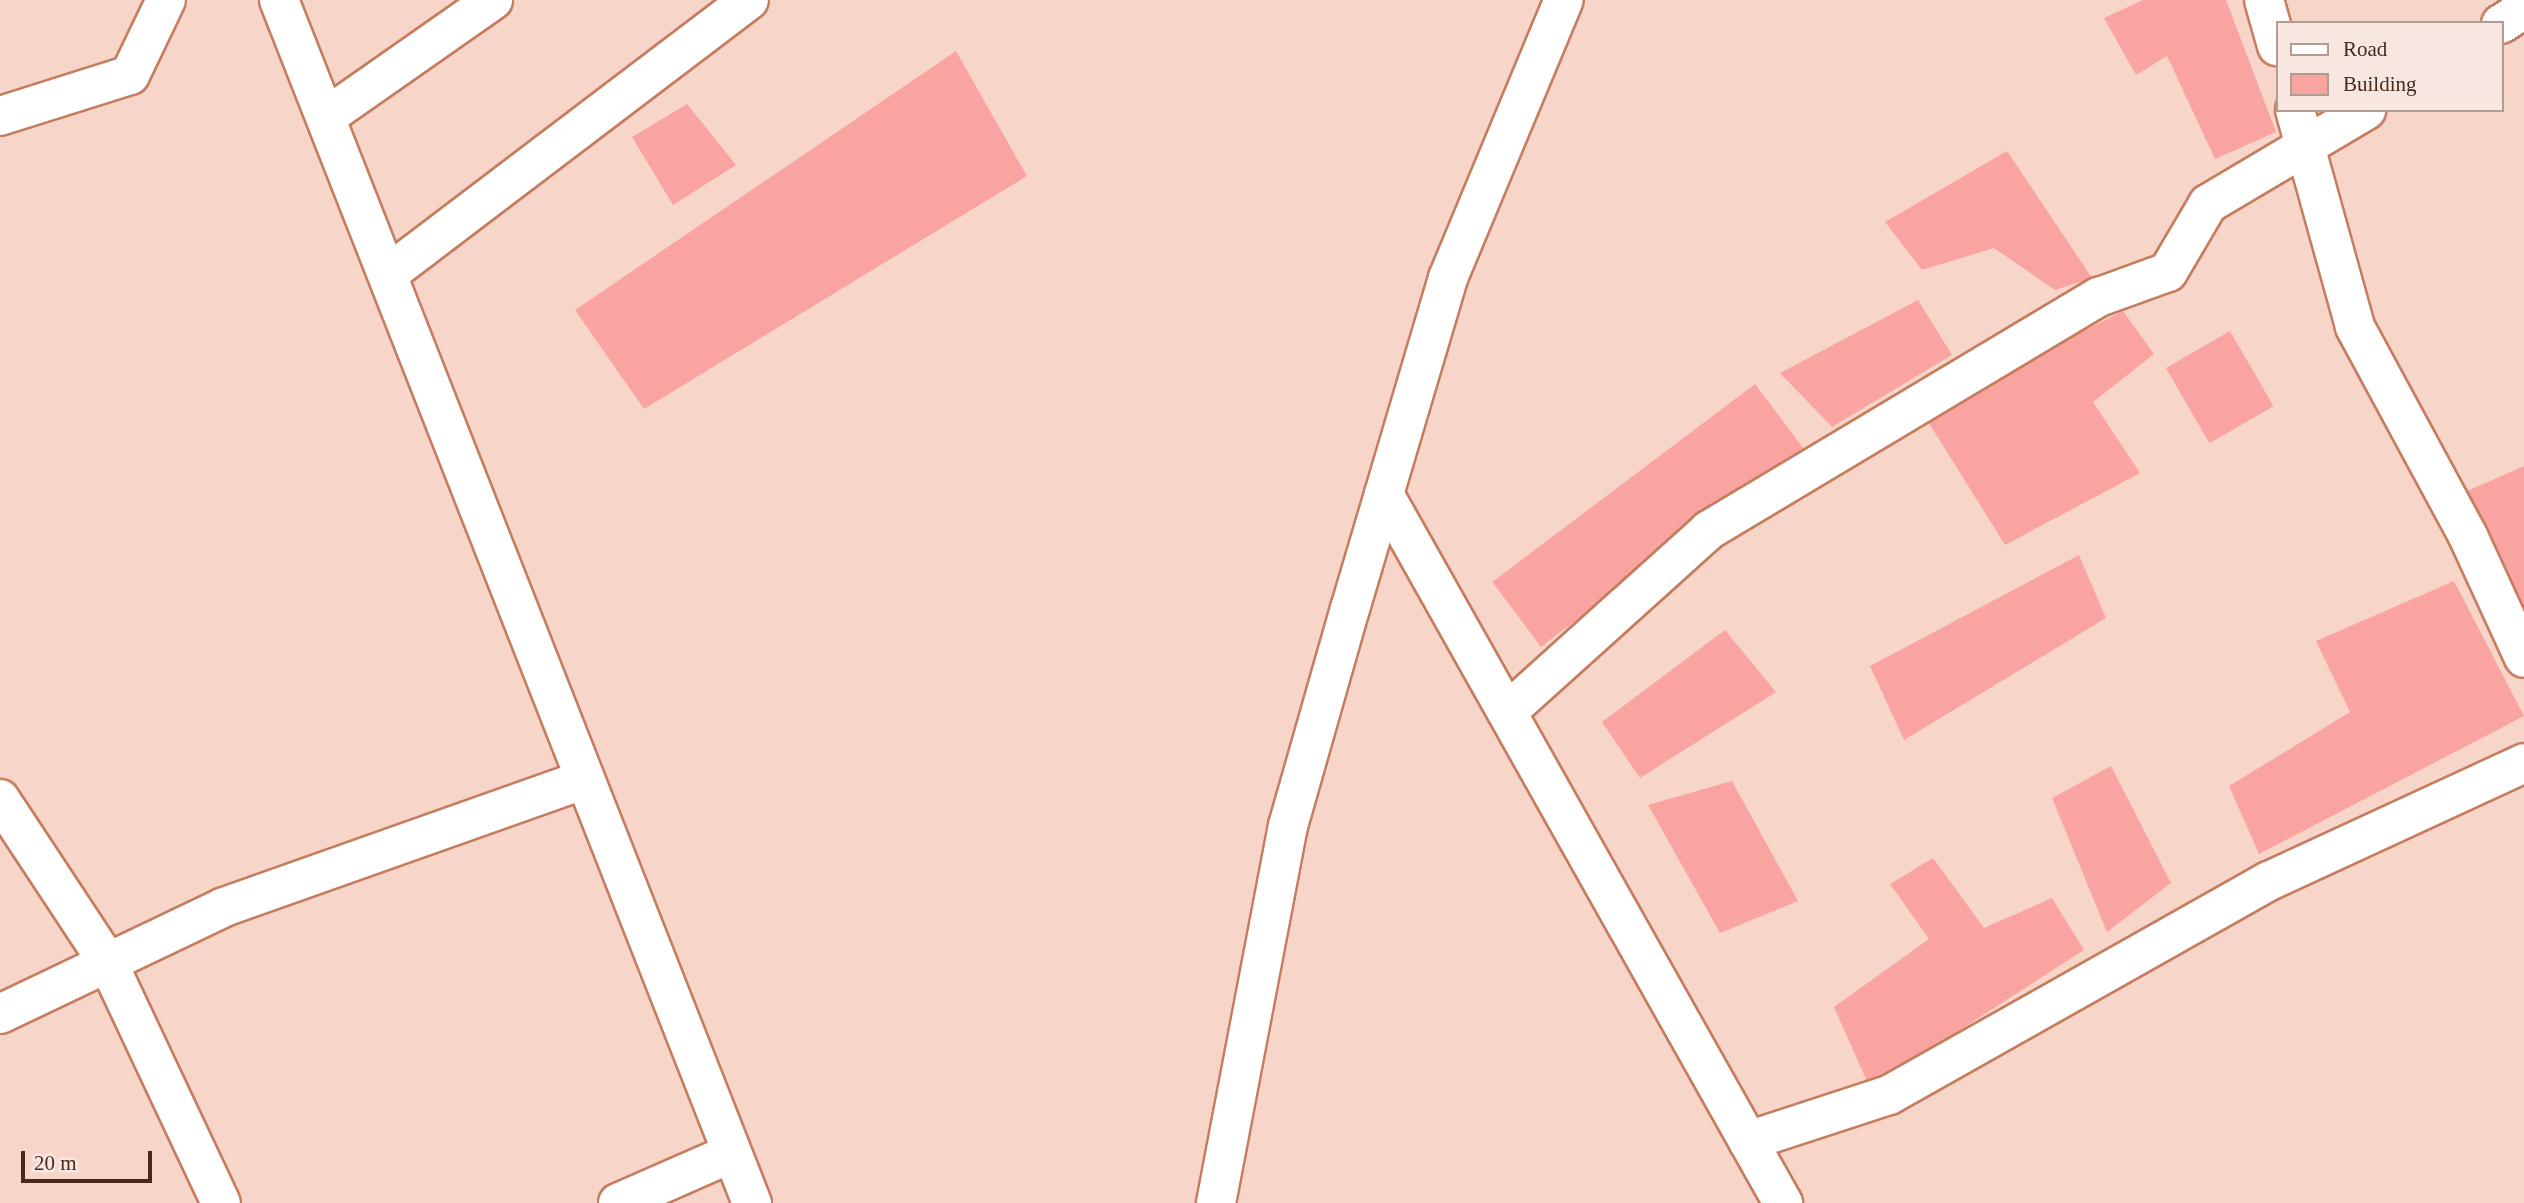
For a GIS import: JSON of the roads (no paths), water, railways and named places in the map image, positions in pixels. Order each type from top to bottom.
[{"type":"street","points":[[0,116],[130,75],[166,0]]},
{"type":"street","points":[[279,0],[752,1203]]},
{"type":"street","points":[[326,117],[493,0]]},
{"type":"street","points":[[388,274],[749,0]]},
{"type":"street","points":[[1216,1203],[1288,826],[1384,494],[1448,278],[1564,0]]},
{"type":"street","points":[[2264,0],[2276,43]]},
{"type":"street","points":[[2503,23],[2524,9]]},
{"type":"street","points":[[2296,112],[2354,327],[2469,536],[2524,658]]},
{"type":"street","points":[[1507,712],[1709,530],[2099,297],[2168,272],[2208,204],[2306,149],[2363,112]]},
{"type":"street","points":[[1384,494],[1783,1203]]},
{"type":"street","points":[[1748,1141],[1889,1095],[2269,881],[2524,763]]},
{"type":"street","points":[[0,1014],[224,907],[585,779]]},
{"type":"street","points":[[0,799],[108,963],[220,1203]]},
{"type":"street","points":[[618,1203],[732,1153]]}]
